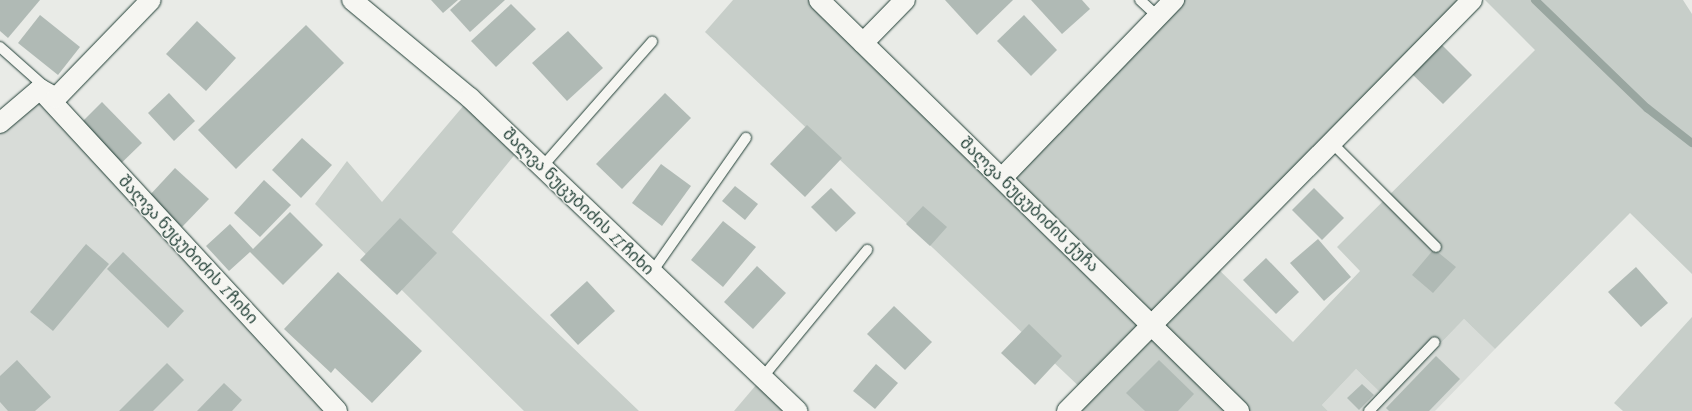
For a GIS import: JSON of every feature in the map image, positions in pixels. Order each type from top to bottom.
[{"type":"street","points":[[0,123],[48,93],[150,0]]},
{"type":"street","name":"შალვა ნუცუბიძის II ჩიხი","points":[[352,0],[470,98],[797,411]]},
{"type":"street","name":"შალვა ნუცუბიძის ქუჩა","points":[[819,0],[1153,325],[1239,411]]},
{"type":"street","points":[[863,43],[905,0]]},
{"type":"street","points":[[1002,178],[1174,0]]},
{"type":"street","points":[[1067,411],[1472,0]]},
{"type":"street","name":"შალვა ნუცუბიძის I ჩიხი","points":[[48,93],[337,411]]},
{"type":"lane","points":[[1140,0],[1158,17]]},
{"type":"lane","points":[[542,167],[652,42]]},
{"type":"lane","points":[[0,47],[48,93]]},
{"type":"lane","points":[[652,272],[746,138]]},
{"type":"lane","points":[[1332,143],[1436,247]]},
{"type":"lane","points":[[762,378],[867,250]]},
{"type":"lane","points":[[1369,411],[1435,342]]},
{"type":"shaded area","points":[[733,0],[819,0],[1002,178],[1174,0],[1472,0],[1213,264],[1293,342],[1360,271],[1337,247],[1535,50],[1485,0],[1683,0],[1692,14],[1692,274],[1630,213],[1495,349],[1464,319],[1387,399],[1356,369],[1322,405],[1328,411],[1067,411],[1085,392],[705,32]]},
{"type":"shaded area","points":[[40,89],[337,411],[0,411],[0,123]]},
{"type":"shaded area","points":[[470,98],[521,147],[452,232],[639,411],[524,411],[315,204],[347,161],[382,202]]},
{"type":"shaded area","points":[[1692,317],[1692,411],[1623,411],[1614,403]]},
{"type":"shaded area","points":[[1464,319],[1495,349],[1435,411],[1328,411],[1322,405],[1356,369],[1387,399]]},
{"type":"shaded area","points":[[762,378],[797,411],[734,411]]},
{"type":"building","points":[[0,0],[40,0],[8,38],[0,31]]},
{"type":"building","points":[[431,0],[458,0],[443,13]]},
{"type":"building","points":[[461,0],[505,0],[470,32],[450,10]]},
{"type":"building","points":[[945,0],[1013,0],[977,35]]},
{"type":"building","points":[[1031,0],[1082,0],[1090,9],[1062,34]]},
{"type":"building","points":[[511,4],[536,29],[496,67],[471,41]]},
{"type":"building","points":[[40,15],[80,47],[58,75],[18,43]]},
{"type":"building","points":[[1024,15],[1057,50],[1031,76],[997,41]]},
{"type":"building","points":[[197,21],[236,58],[206,91],[166,54]]},
{"type":"building","points":[[306,25],[344,63],[236,169],[198,130]]},
{"type":"building","points":[[568,31],[603,68],[567,101],[532,63]]},
{"type":"building","points":[[1441,44],[1472,75],[1443,104],[1411,73]]},
{"type":"building","points":[[169,93],[195,121],[174,141],[148,113]]},
{"type":"building","points":[[665,93],[691,118],[622,189],[596,164]]},
{"type":"building","points":[[102,102],[142,143],[109,175],[69,135]]},
{"type":"building","points":[[807,125],[842,158],[805,197],[770,164]]},
{"type":"building","points":[[302,138],[332,165],[301,198],[272,170]]},
{"type":"building","points":[[661,164],[691,186],[662,226],[632,203]]},
{"type":"building","points":[[175,168],[209,199],[182,227],[149,196]]},
{"type":"building","points":[[264,180],[291,205],[260,237],[234,213]]},
{"type":"building","points":[[735,186],[758,204],[745,220],[722,201]]},
{"type":"building","points":[[831,188],[856,213],[836,232],[811,207]]},
{"type":"building","points":[[1314,188],[1344,218],[1322,240],[1292,210]]},
{"type":"building","points":[[923,206],[947,227],[930,246],[906,224]]},
{"type":"building","points":[[290,212],[323,245],[283,285],[250,252],[229,271],[206,246],[230,224],[253,249]]},
{"type":"building","points":[[400,218],[437,253],[397,295],[360,260]]},
{"type":"building","points":[[723,221],[756,247],[723,287],[691,260]]},
{"type":"building","points":[[1318,239],[1351,277],[1324,301],[1290,263]]},
{"type":"building","points":[[86,244],[109,264],[53,331],[30,312]]},
{"type":"building","points":[[1434,249],[1456,267],[1433,293],[1412,275]]},
{"type":"building","points":[[123,252],[184,311],[168,328],[107,269]]},
{"type":"building","points":[[1266,258],[1299,292],[1276,314],[1243,280]]},
{"type":"building","points":[[757,266],[786,293],[753,329],[724,302]]},
{"type":"building","points":[[1636,267],[1668,303],[1641,327],[1608,292]]},
{"type":"building","points":[[338,272],[422,351],[372,403],[335,368],[331,373],[284,329]]},
{"type":"building","points":[[587,281],[615,311],[578,345],[550,315]]},
{"type":"building","points":[[894,306],[932,342],[905,370],[867,334]]},
{"type":"building","points":[[1029,324],[1062,356],[1035,385],[1001,353]]},
{"type":"building","points":[[1436,356],[1460,379],[1429,411],[1389,411],[1386,408]]},
{"type":"building","points":[[17,360],[51,397],[35,411],[8,411],[0,402],[0,376]]},
{"type":"building","points":[[1159,360],[1194,394],[1178,411],[1145,411],[1126,393]]},
{"type":"building","points":[[167,363],[184,380],[153,411],[119,411]]},
{"type":"building","points":[[876,364],[898,383],[875,409],[853,391]]},
{"type":"building","points":[[224,383],[242,400],[232,411],[197,411]]},
{"type":"building","points":[[1362,384],[1374,395],[1359,410],[1347,398]]},
{"type":"waterway","points":[[1535,0],[1647,108],[1692,143]]}]
